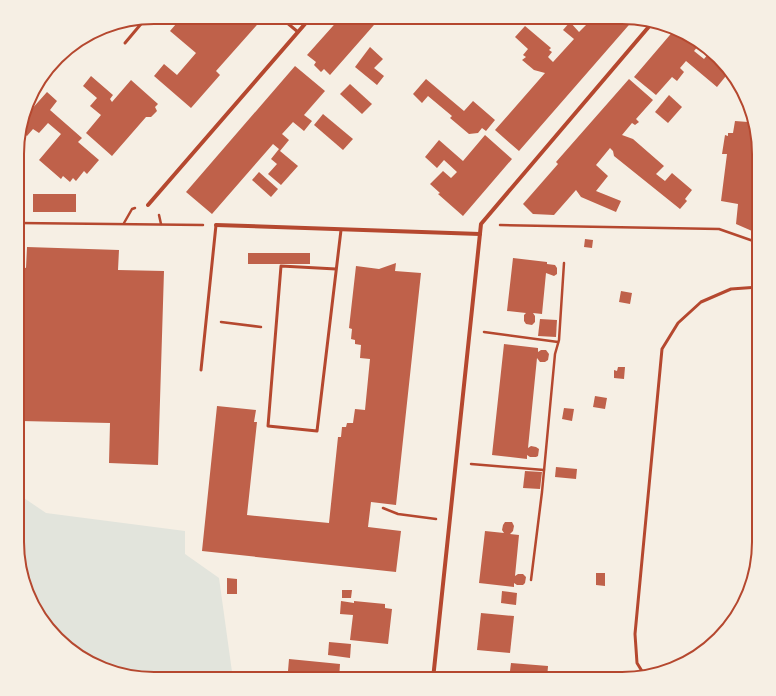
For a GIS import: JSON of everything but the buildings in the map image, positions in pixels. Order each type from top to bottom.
[{"type":"street","points":[[148,205],[305,24]]},
{"type":"street","points":[[434,672],[481,224],[649,26]]},
{"type":"street","points":[[216,225],[480,234]]},
{"type":"lane","points":[[288,24],[298,32]]},
{"type":"lane","points":[[125,43],[140,25]]},
{"type":"lane","points":[[201,370],[216,225]]},
{"type":"lane","points":[[336,269],[281,266],[268,426],[317,431],[341,230]]},
{"type":"lane","points":[[642,671],[637,663],[635,634],[662,349],[678,322],[701,302],[731,289],[752,288]]},
{"type":"path","points":[[24,223],[216,225]]},
{"type":"path","points":[[481,224],[719,229],[752,240]]},
{"type":"path","points":[[531,580],[544,470],[555,354],[558,342],[564,263]]},
{"type":"path","points":[[206,320],[276,328]]},
{"type":"path","points":[[470,330],[558,342]]},
{"type":"path","points":[[456,463],[544,470]]},
{"type":"path","points":[[382,508],[398,514],[450,521]]},
{"type":"shaded area","points":[[24,498],[46,513],[185,531],[185,554],[219,578],[232,672],[145,672],[128,670],[104,662],[89,655],[62,634],[56,628],[37,600],[26,568],[24,551]]}]
